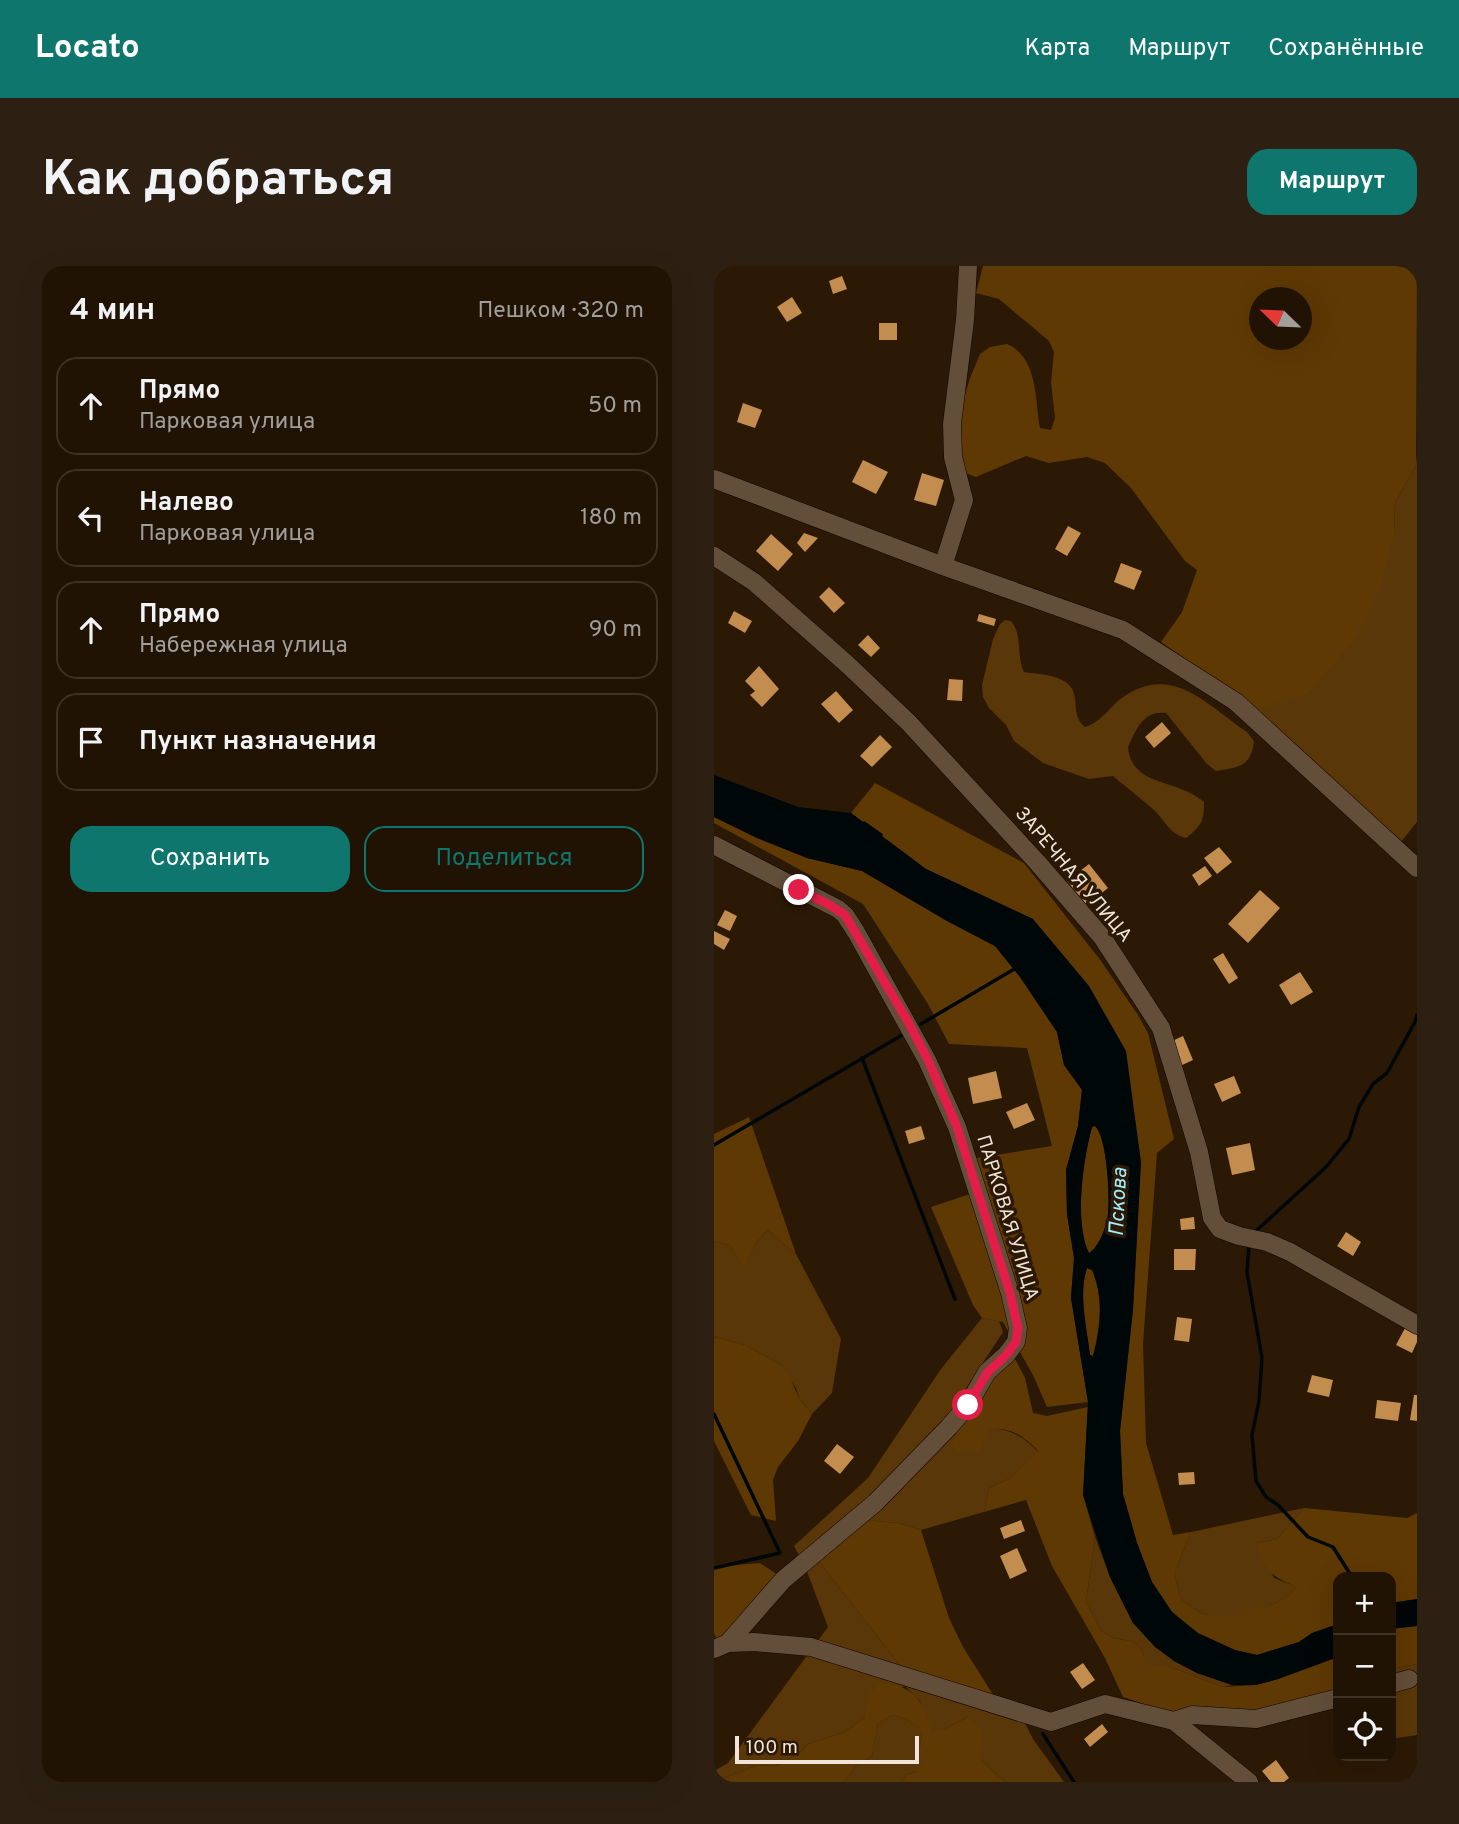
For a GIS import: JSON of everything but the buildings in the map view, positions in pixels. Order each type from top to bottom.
[{"type":"street","points":[[943,566],[964,500],[953,457],[952,424],[965,320],[968,266]]},
{"type":"street","points":[[714,480],[1122,630],[1236,702],[1417,869]]},
{"type":"street","name":"ЗАРЕЧНАЯ УЛИЦА","points":[[714,556],[754,582],[909,723],[1102,937],[1161,1028],[1199,1152],[1212,1218],[1220,1229],[1267,1242],[1290,1252],[1417,1325]]},
{"type":"street","name":"ПАРКОВАЯ УЛИЦА","points":[[714,845],[845,915],[907,1020],[957,1127],[1010,1293],[1018,1328],[1016,1342],[987,1373],[968,1405],[949,1427],[875,1503],[783,1580],[721,1646]]},
{"type":"street","points":[[721,1646],[754,1642],[811,1647],[1051,1722],[1105,1704],[1174,1721],[1249,1782]]},
{"type":"street","points":[[1396,1683],[1409,1679]]},
{"type":"street","points":[[1174,1721],[1192,1715],[1256,1719],[1333,1699]]},
{"type":"shaded area","points":[[983,266],[1417,266],[1416,465],[1395,503],[1394,533],[1382,585],[1356,638],[1308,693],[1262,708],[1248,703],[1161,642],[1182,612],[1197,570],[1185,561],[1131,488],[1105,463],[1087,457],[1049,463],[1026,456],[976,477],[960,471],[955,450],[963,401],[980,354],[990,347],[1007,344],[1017,350],[1030,369],[1040,428],[1051,430],[1055,418],[1051,382],[1054,352],[1049,341],[999,299],[976,293]]},
{"type":"shaded area","points":[[1417,455],[1417,822],[1400,843],[1248,703],[1394,533],[1395,503],[1416,465]]},
{"type":"shaded area","points":[[1005,620],[1011,621],[1015,627],[1024,672],[1053,676],[1069,685],[1075,696],[1077,715],[1085,727],[1101,718],[1123,697],[1157,684],[1188,691],[1247,732],[1254,741],[1247,761],[1237,767],[1216,771],[1207,764],[1166,713],[1146,718],[1134,734],[1128,747],[1136,767],[1143,774],[1181,789],[1204,802],[1202,819],[1191,834],[1186,838],[1176,834],[1153,809],[1113,776],[1089,779],[1043,763],[1014,741],[1006,725],[989,708],[983,697],[982,685],[993,639]]},
{"type":"shaded area","points":[[875,783],[1024,863],[1101,961],[1148,1033],[1174,1139],[1157,1153],[1143,1344],[1146,1443],[1173,1535],[1191,1532],[1174,1574],[1181,1599],[1204,1614],[1226,1616],[1254,1611],[1290,1594],[1297,1587],[1270,1571],[1257,1543],[1277,1539],[1304,1508],[1407,1518],[1417,1513],[1417,1599],[1396,1602],[1396,1572],[1333,1572],[1333,1626],[1312,1633],[1299,1642],[1257,1655],[1235,1650],[1198,1634],[1172,1612],[1152,1582],[1123,1494],[1120,1431],[1133,1309],[1141,1162],[1033,919],[926,869],[851,813]]},
{"type":"shaded area","points":[[714,817],[807,858],[862,871],[995,946],[1020,977],[1057,1032],[1064,1065],[1082,1089],[1078,1126],[1066,1170],[1067,1214],[1074,1258],[1071,1298],[1088,1402],[1047,1407],[1033,1375],[1003,1322],[982,1318],[973,1305],[931,1207],[976,1192],[965,1160],[1052,1146],[1027,1048],[949,1044],[928,1004],[863,904],[714,823]]},
{"type":"shaded area","points":[[749,1117],[796,1254],[768,1230],[755,1244],[745,1269],[730,1245],[714,1241],[714,1134]]},
{"type":"shaded area","points":[[1095,1126],[1105,1154],[1109,1206],[1102,1236],[1089,1254],[1084,1240],[1081,1208],[1083,1174],[1092,1127]]},
{"type":"shaded area","points":[[768,1230],[796,1254],[841,1339],[832,1393],[812,1414],[799,1398],[796,1388],[780,1364],[745,1345],[714,1337],[714,1241],[730,1245],[745,1268],[755,1244]]},
{"type":"shaded area","points":[[1087,1268],[1092,1270],[1096,1281],[1099,1302],[1099,1323],[1093,1356],[1090,1355],[1083,1300]]},
{"type":"shaded area","points":[[982,1318],[999,1321],[1003,1332],[942,1425],[868,1501],[802,1561],[794,1546],[868,1478],[941,1369]]},
{"type":"shaded area","points":[[714,1337],[745,1345],[780,1364],[788,1373],[799,1398],[812,1414],[798,1441],[778,1467],[773,1480],[776,1521],[751,1515],[714,1441]]},
{"type":"shaded area","points":[[1014,1357],[1025,1378],[1033,1413],[1047,1416],[1088,1407],[1083,1495],[1095,1537],[1086,1602],[1101,1631],[1114,1638],[1135,1642],[1143,1653],[1147,1666],[1167,1666],[1223,1687],[1256,1685],[1333,1659],[1333,1693],[1255,1713],[1200,1706],[1168,1712],[1123,1697],[1105,1658],[1052,1566],[1026,1500],[984,1512],[989,1488],[1011,1478],[1038,1451],[1028,1441],[1004,1429],[990,1429],[979,1452],[955,1451],[952,1446],[968,1408],[984,1385]]},
{"type":"shaded area","points":[[958,1422],[1011,1432],[1038,1452],[1011,1478],[989,1488],[984,1512],[921,1530],[898,1523],[864,1520]]},
{"type":"shaded area","points":[[1304,1508],[1277,1539],[1257,1543],[1274,1578],[1298,1587],[1290,1594],[1254,1611],[1227,1616],[1204,1614],[1181,1599],[1174,1574],[1191,1532]]},
{"type":"shaded area","points":[[864,1520],[898,1523],[921,1530],[949,1618],[963,1647],[997,1701],[903,1669],[817,1559]]},
{"type":"shaded area","points":[[1095,1537],[1110,1577],[1133,1623],[1174,1661],[1197,1673],[1232,1685],[1223,1687],[1167,1666],[1146,1666],[1143,1653],[1135,1642],[1114,1638],[1101,1631],[1086,1602]]},
{"type":"shaded area","points":[[817,1559],[903,1669],[905,1686],[869,1703],[864,1718],[845,1732],[808,1744],[801,1752],[775,1767],[758,1765],[714,1782],[714,1771],[728,1763],[828,1627],[806,1569]]},
{"type":"shaded area","points":[[760,1563],[778,1575],[734,1631],[717,1639],[714,1634],[714,1567]]},
{"type":"shaded area","points":[[1417,1626],[1417,1664],[1396,1668],[1396,1628]]},
{"type":"shaded area","points":[[1417,1664],[1417,1735],[1396,1738],[1396,1698],[1396,1668]]},
{"type":"shaded area","points":[[882,1682],[903,1688],[916,1697],[932,1732],[945,1729],[968,1717],[982,1730],[980,1759],[1005,1782],[902,1782],[906,1775],[918,1771],[921,1766],[919,1756],[922,1735],[916,1725],[893,1715],[878,1723],[872,1756],[857,1765],[844,1782],[714,1782],[758,1765],[775,1767],[801,1752],[808,1744],[845,1732],[864,1718],[870,1693]]},
{"type":"shaded area","points":[[905,1686],[920,1687],[1024,1721],[1033,1739],[1064,1782],[1005,1782],[980,1759],[968,1717],[932,1733],[920,1701]]},
{"type":"shaded area","points":[[893,1715],[908,1720],[921,1730],[922,1766],[918,1771],[906,1775],[902,1782],[844,1782],[857,1765],[872,1756],[878,1723]]},
{"type":"water","name":"Пскова","points":[[714,775],[798,807],[851,813],[926,869],[1033,919],[1089,986],[1126,1051],[1141,1162],[1133,1309],[1120,1431],[1123,1494],[1137,1543],[1152,1582],[1172,1612],[1198,1633],[1235,1650],[1257,1655],[1299,1642],[1312,1633],[1333,1626],[1333,1659],[1256,1685],[1232,1685],[1197,1673],[1174,1661],[1155,1647],[1133,1623],[1110,1577],[1083,1495],[1088,1402],[1071,1298],[1074,1258],[1067,1214],[1066,1170],[1078,1126],[1082,1090],[1064,1065],[1057,1032],[1020,977],[995,946],[862,871],[807,858],[714,817]],"holes":[[[1095,1126],[1105,1154],[1109,1206],[1102,1236],[1089,1253],[1082,1225],[1083,1173],[1092,1127]],[[1087,1268],[1092,1270],[1100,1302],[1098,1335],[1093,1356],[1090,1355],[1083,1300]]]},
{"type":"water","points":[[1417,1599],[1417,1626],[1396,1628],[1396,1602]]},
{"type":"waterway","points":[[864,823],[881,835]]},
{"type":"waterway","points":[[921,1024],[1016,968]]},
{"type":"waterway","points":[[1256,1231],[1326,1167],[1349,1139],[1359,1107],[1373,1084],[1387,1073],[1417,1015]]},
{"type":"waterway","points":[[714,1145],[904,1034]]},
{"type":"waterway","points":[[862,1058],[955,1299]]},
{"type":"waterway","points":[[1249,1246],[1247,1272],[1262,1358],[1259,1401],[1252,1435],[1256,1481],[1266,1497],[1278,1505],[1308,1537],[1333,1547],[1349,1572]]},
{"type":"waterway","points":[[714,1414],[780,1553],[714,1568]]},
{"type":"waterway","points":[[1043,1734],[1074,1782]]},
{"type":"route","points":[[799,890],[845,915],[907,1020],[957,1127],[1010,1293],[1018,1328],[1016,1342],[987,1373],[968,1405]]}]
